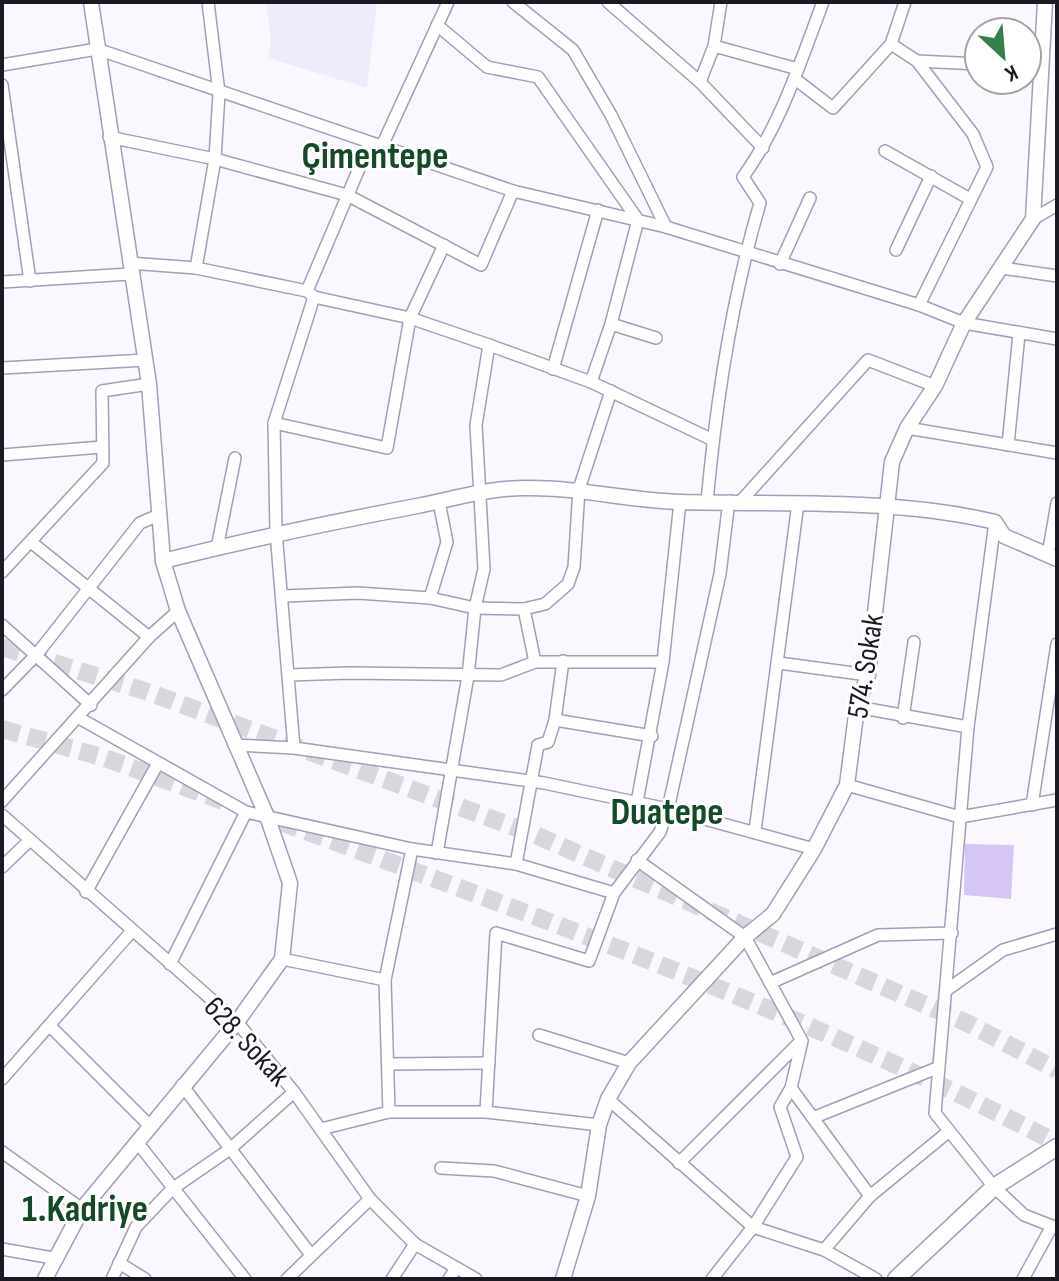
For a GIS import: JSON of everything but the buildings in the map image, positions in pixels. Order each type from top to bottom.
[{"type":"main road","points":[[896,1279],[994,1187],[1057,1148]]},
{"type":"street","points":[[45,1279],[53,1258],[82,1209],[237,1022],[282,959],[290,883],[268,819],[178,611],[163,561],[146,360],[129,268],[91,2]]},
{"type":"street","points":[[196,268],[215,159],[219,93],[208,2]]},
{"type":"street","points":[[294,748],[284,596],[276,532],[274,423],[310,294],[347,195],[448,2]]},
{"type":"street","points":[[513,2],[573,50],[611,115],[666,227]]},
{"type":"street","points":[[608,2],[700,82],[763,148]]},
{"type":"street","points":[[700,82],[714,46],[721,2]]},
{"type":"street","points":[[707,502],[713,440],[746,252],[760,203],[743,177],[763,148],[797,74],[823,2]]},
{"type":"street","points":[[714,46],[797,74],[833,108],[891,44],[905,2]]},
{"type":"street","points":[[437,25],[487,67],[538,77],[638,220],[611,324],[591,382]]},
{"type":"street","points":[[891,44],[917,61],[973,134],[987,167],[919,305]]},
{"type":"street","points":[[2,65],[97,49],[513,191],[666,227],[919,305],[964,323],[1057,339]]},
{"type":"street","points":[[917,61],[963,63]]},
{"type":"street","points":[[2,85],[30,281]]},
{"type":"street","name":"574. Sokak","points":[[563,1279],[588,1196],[599,1125],[608,1099],[629,1063],[745,937],[773,914],[814,849],[847,785],[857,707],[868,675],[892,462],[907,428],[935,386],[964,323],[1033,219],[1034,96]]},
{"type":"street","points":[[109,137],[215,159],[347,195],[481,265],[513,191]]},
{"type":"street","points":[[885,151],[970,199]]},
{"type":"street","points":[[896,250],[931,176]]},
{"type":"street","points":[[780,264],[810,198]]},
{"type":"street","points":[[1033,219],[1057,205]]},
{"type":"street","points":[[553,369],[598,210]]},
{"type":"street","points":[[274,423],[387,448],[410,318],[444,245]]},
{"type":"street","points":[[2,282],[129,268],[196,268],[410,318],[591,382],[713,440]]},
{"type":"street","points":[[1002,268],[1057,276]]},
{"type":"street","points":[[611,324],[656,338]]},
{"type":"street","points":[[1008,445],[1019,334]]},
{"type":"street","points":[[437,853],[468,676],[475,608],[484,569],[476,425],[489,345]]},
{"type":"street","points":[[2,368],[146,360]]},
{"type":"street","points":[[486,1112],[496,933],[589,961],[614,893],[660,832],[668,809],[735,501],[868,360],[935,386]]},
{"type":"street","points":[[2,572],[103,463],[102,391],[149,384]]},
{"type":"street","points":[[284,596],[358,593],[430,598],[475,608],[524,609],[545,604],[568,584],[574,567],[579,489],[611,391]]},
{"type":"street","points":[[907,428],[1057,453]]},
{"type":"street","points":[[2,455],[102,447]]},
{"type":"street","points":[[217,548],[235,458]]},
{"type":"street","points":[[163,561],[276,532],[478,492],[524,488],[579,489],[680,502],[798,503],[947,511],[995,522],[1004,536],[1053,557],[1057,503]]},
{"type":"street","points":[[430,598],[447,542],[439,502]]},
{"type":"street","points":[[637,802],[652,736],[663,662],[680,502]]},
{"type":"street","points":[[755,831],[798,503]]},
{"type":"street","points":[[2,690],[37,654],[140,523],[159,515]]},
{"type":"street","points":[[995,522],[968,727],[935,1113],[994,1187],[1024,1215],[1052,1226],[1023,1279]]},
{"type":"street","points":[[31,542],[149,637]]},
{"type":"street","points":[[524,609],[535,662]]},
{"type":"street","points":[[2,801],[149,637],[178,611]]},
{"type":"street","points":[[2,625],[91,705]]},
{"type":"street","points":[[903,718],[914,642]]},
{"type":"street","points":[[1032,805],[1057,644]]},
{"type":"street","points":[[516,864],[538,745],[548,742],[555,720],[563,661]]},
{"type":"street","points":[[289,675],[501,675],[535,662],[663,662]]},
{"type":"street","points":[[779,663],[868,675]]},
{"type":"street","points":[[857,707],[903,718],[968,727]]},
{"type":"street","points":[[79,718],[157,765],[246,812],[412,849],[516,864],[614,893]]},
{"type":"street","points":[[555,720],[652,736]]},
{"type":"street","points":[[234,745],[294,748],[450,772],[530,780],[668,809],[814,849]]},
{"type":"street","points":[[86,892],[157,765]]},
{"type":"street","points":[[847,785],[960,817],[1057,800]]},
{"type":"street","points":[[170,964],[246,812]]},
{"type":"street","name":"628. Sokak","points":[[2,815],[131,932],[237,1022],[294,1092],[370,1199],[415,1244],[452,1274],[476,1279]]},
{"type":"street","points":[[2,867],[29,841]]},
{"type":"street","points":[[389,1112],[385,980],[412,849]]},
{"type":"street","points":[[637,860],[745,937],[802,1041],[791,1088],[780,1107],[797,1157],[753,1227],[712,1279]]},
{"type":"street","points":[[2,1079],[51,1027],[131,932]]},
{"type":"street","points":[[770,983],[878,935],[952,933]]},
{"type":"street","points":[[948,989],[1003,950],[1057,934]]},
{"type":"street","points":[[282,959],[385,980]]},
{"type":"street","points":[[51,1027],[149,1125]]},
{"type":"street","points":[[539,1035],[629,1063]]},
{"type":"street","points":[[679,1163],[802,1041]]},
{"type":"street","points":[[389,1064],[489,1063]]},
{"type":"street","points":[[815,1117],[937,1068]]},
{"type":"street","points":[[182,1085],[311,1255]]},
{"type":"street","points":[[791,1088],[870,1196]]},
{"type":"street","points":[[112,1279],[136,1227],[172,1189],[230,1149],[294,1092]]},
{"type":"street","points":[[608,1099],[753,1227],[824,1250],[876,1279]]},
{"type":"street","points":[[321,1129],[389,1112],[486,1112],[599,1125]]},
{"type":"street","points":[[824,1250],[870,1196],[948,1132]]},
{"type":"street","points":[[137,1142],[245,1279]]},
{"type":"street","points":[[2,1152],[82,1209]]},
{"type":"street","points":[[441,1168],[494,1171],[588,1196]]},
{"type":"street","points":[[287,1279],[370,1199]]},
{"type":"street","points":[[392,1279],[415,1244]]},
{"type":"street","points":[[2,1249],[53,1258]]},
{"type":"street","points":[[119,1263],[145,1279]]},
{"type":"shaded area","points":[[266,2],[377,2],[367,88],[268,58],[271,40]]},
{"type":"shaded area","points":[[965,844],[1014,845],[1011,899],[964,895]]},
{"type":"tunnel","points":[[2,647],[148,692],[533,834],[967,1023],[1057,1070]]},
{"type":"tunnel","points":[[2,729],[105,758],[223,801]]},
{"type":"tunnel","points":[[281,822],[576,932],[771,1010],[963,1096],[1057,1143]]},
{"type":"district","name":"Çimentepe","points":[[375,155]]},
{"type":"district","name":"Duatepe","points":[[667,811]]},
{"type":"district","name":"1.Kadriye","points":[[85,1208]]}]
